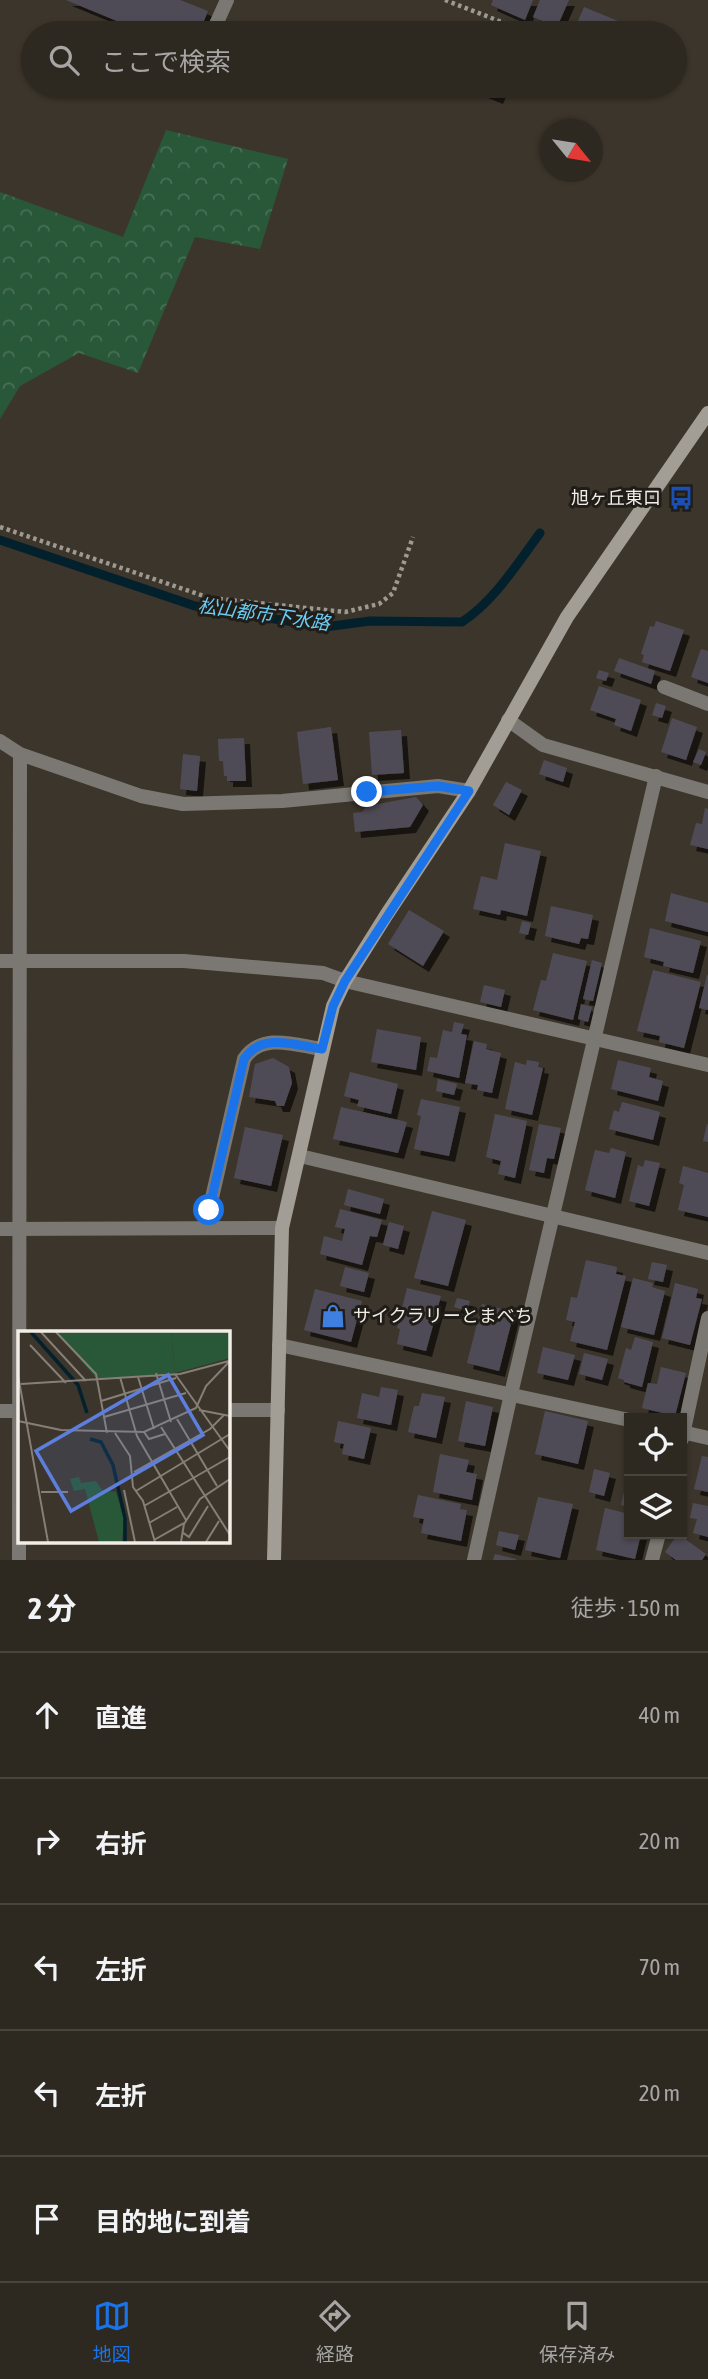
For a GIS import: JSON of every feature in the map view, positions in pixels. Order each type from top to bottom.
[{"type":"street","points":[[217,21],[227,0]]},
{"type":"street","points":[[274,1560],[282,1228],[333,1006],[345,981],[469,791],[567,617],[708,413]]},
{"type":"street","points":[[664,687],[708,704]]},
{"type":"street","points":[[509,720],[543,745],[708,792]]},
{"type":"street","points":[[0,741],[20,754],[141,796],[183,804],[282,801],[438,786],[469,791]]},
{"type":"street","points":[[19,1331],[20,754]]},
{"type":"street","points":[[474,1560],[656,776]]},
{"type":"street","points":[[0,961],[184,961],[323,973],[345,981],[708,1065]]},
{"type":"street","points":[[205,1228],[244,1059],[252,1048],[265,1043],[322,1049]]},
{"type":"street","points":[[300,1156],[708,1253]]},
{"type":"street","points":[[0,1229],[282,1228]]},
{"type":"street","points":[[687,1413],[708,1318]]},
{"type":"street","points":[[279,1345],[624,1419]]},
{"type":"street","points":[[229,1410],[278,1410]]},
{"type":"street","points":[[0,1411],[18,1411]]},
{"type":"street","points":[[687,1436],[708,1438]]},
{"type":"street","points":[[652,1560],[658,1539]]},
{"type":"street","points":[[19,1542],[19,1560]]},
{"type":"path","points":[[445,0],[499,21]]},
{"type":"path","points":[[0,527],[210,598],[345,612],[379,604],[393,593],[413,537]]},
{"type":"green space","points":[[166,130],[288,159],[260,249],[195,237],[138,373],[79,353],[20,386],[0,419],[0,192],[123,237]]},
{"type":"building","points":[[66,0],[180,0],[208,11],[204,21],[117,21]]},
{"type":"building","points":[[493,0],[533,0],[525,20],[491,5]]},
{"type":"building","points":[[540,0],[569,0],[560,21],[543,21],[533,17]]},
{"type":"building","points":[[584,7],[618,21],[578,21]]},
{"type":"building","points":[[656,621],[684,630],[670,671],[642,662],[644,655],[641,654],[650,626],[654,627]]},
{"type":"building","points":[[701,649],[708,651],[708,683],[691,677]]},
{"type":"building","points":[[619,658],[655,671],[651,684],[614,671]]},
{"type":"building","points":[[599,670],[609,673],[606,681],[596,678]]},
{"type":"building","points":[[599,686],[641,700],[631,731],[614,725],[616,719],[590,710]]},
{"type":"building","points":[[656,703],[666,706],[662,718],[652,715]]},
{"type":"building","points":[[672,718],[697,727],[686,760],[661,752]]},
{"type":"building","points":[[331,727],[338,780],[303,784],[297,732]]},
{"type":"building","points":[[401,730],[404,773],[372,775],[369,732]]},
{"type":"building","points":[[244,738],[246,781],[227,781],[223,761],[219,761],[218,739]]},
{"type":"building","points":[[699,749],[706,752],[701,765],[693,762]]},
{"type":"building","points":[[183,754],[200,756],[197,791],[180,789]]},
{"type":"building","points":[[544,760],[567,768],[563,782],[539,774]]},
{"type":"building","points":[[506,782],[522,790],[509,815],[493,805]]},
{"type":"building","points":[[416,797],[423,805],[410,827],[355,832],[353,813],[362,812],[367,806]]},
{"type":"building","points":[[705,808],[708,809],[708,849],[690,845],[696,823],[702,824]]},
{"type":"building","points":[[505,843],[541,851],[527,916],[501,910],[500,915],[473,909],[481,876],[497,880]]},
{"type":"building","points":[[671,893],[708,903],[708,932],[665,921]]},
{"type":"building","points":[[551,906],[593,915],[588,939],[581,938],[579,944],[545,936]]},
{"type":"building","points":[[409,910],[444,931],[423,966],[388,944]]},
{"type":"building","points":[[522,921],[531,923],[528,935],[519,933]]},
{"type":"building","points":[[650,928],[701,941],[693,973],[663,966],[664,962],[644,957]]},
{"type":"building","points":[[553,953],[587,961],[573,1020],[533,1010],[541,980],[546,981]]},
{"type":"building","points":[[592,960],[602,963],[593,1001],[583,999]]},
{"type":"building","points":[[653,970],[701,982],[684,1048],[659,1042],[660,1036],[637,1031]]},
{"type":"building","points":[[708,975],[708,1010],[699,1008]]},
{"type":"building","points":[[484,985],[505,990],[501,1007],[480,1002]]},
{"type":"building","points":[[581,1004],[592,1007],[588,1022],[578,1019]]},
{"type":"building","points":[[454,1022],[464,1024],[461,1034],[467,1035],[459,1078],[427,1071],[430,1057],[437,1058],[443,1030],[452,1032]]},
{"type":"building","points":[[377,1029],[421,1037],[416,1070],[371,1062]]},
{"type":"building","points":[[474,1041],[487,1044],[486,1049],[501,1053],[492,1093],[477,1090],[478,1085],[465,1083]]},
{"type":"building","points":[[273,1058],[289,1067],[292,1083],[284,1106],[277,1106],[275,1101],[249,1097],[255,1064]]},
{"type":"building","points":[[527,1060],[539,1062],[538,1067],[543,1068],[532,1115],[505,1109],[515,1062],[526,1065]]},
{"type":"building","points":[[618,1060],[651,1068],[649,1077],[663,1081],[658,1101],[611,1089]]},
{"type":"building","points":[[350,1072],[398,1084],[391,1114],[357,1106],[359,1100],[344,1096]]},
{"type":"building","points":[[438,1079],[457,1084],[454,1095],[436,1091]]},
{"type":"building","points":[[421,1099],[460,1107],[449,1156],[414,1149],[421,1116],[417,1115]]},
{"type":"building","points":[[622,1102],[660,1112],[653,1140],[609,1129],[614,1110],[619,1112]]},
{"type":"building","points":[[341,1107],[407,1122],[398,1153],[333,1139]]},
{"type":"building","points":[[495,1114],[527,1121],[515,1178],[498,1174],[501,1161],[486,1157]]},
{"type":"building","points":[[539,1124],[561,1128],[554,1159],[547,1158],[544,1173],[529,1170]]},
{"type":"building","points":[[708,1125],[708,1142],[703,1141]]},
{"type":"building","points":[[245,1127],[283,1135],[271,1186],[234,1178]]},
{"type":"building","points":[[611,1148],[626,1152],[615,1198],[585,1190],[595,1150],[609,1153]]},
{"type":"building","points":[[645,1160],[660,1163],[649,1206],[629,1201],[638,1165],[643,1167]]},
{"type":"building","points":[[683,1166],[708,1173],[708,1217],[678,1210],[684,1185],[679,1183]]},
{"type":"building","points":[[348,1189],[384,1199],[380,1214],[344,1205]]},
{"type":"building","points":[[340,1209],[382,1220],[377,1237],[370,1236],[362,1265],[320,1254],[324,1236],[342,1241],[345,1229],[335,1227]]},
{"type":"building","points":[[432,1211],[466,1220],[448,1286],[414,1278]]},
{"type":"building","points":[[389,1222],[404,1226],[398,1249],[383,1245]]},
{"type":"building","points":[[586,1260],[617,1267],[616,1274],[626,1276],[607,1350],[570,1341],[575,1322],[566,1320],[571,1297],[577,1298]]},
{"type":"building","points":[[652,1262],[667,1265],[663,1282],[648,1279]]},
{"type":"building","points":[[345,1267],[369,1273],[364,1292],[340,1286]]},
{"type":"building","points":[[633,1278],[653,1283],[652,1287],[665,1291],[654,1335],[621,1327]]},
{"type":"building","points":[[675,1283],[698,1289],[696,1298],[702,1299],[690,1345],[662,1338]]},
{"type":"building","points":[[407,1288],[441,1296],[426,1351],[397,1344],[400,1329],[397,1328]]},
{"type":"building","name":"サイクラリーとまべち","points":[[315,1289],[362,1301],[351,1342],[304,1330]]},
{"type":"building","points":[[457,1298],[470,1301],[467,1311],[454,1307]]},
{"type":"building","points":[[482,1304],[514,1312],[499,1371],[467,1363]]},
{"type":"building","points":[[635,1337],[653,1342],[642,1387],[618,1378],[626,1348],[631,1350]]},
{"type":"building","points":[[543,1347],[575,1355],[568,1380],[537,1373]]},
{"type":"building","points":[[584,1353],[608,1359],[602,1380],[579,1374]]},
{"type":"building","points":[[661,1367],[686,1373],[676,1413],[642,1408],[648,1383],[657,1384]]},
{"type":"building","points":[[381,1387],[398,1390],[391,1425],[357,1418],[362,1393],[379,1397]]},
{"type":"building","points":[[422,1393],[445,1397],[436,1438],[408,1432],[414,1406],[419,1406]]},
{"type":"building","points":[[466,1401],[493,1407],[485,1446],[458,1441]]},
{"type":"building","points":[[545,1411],[588,1421],[578,1464],[535,1454]]},
{"type":"building","points":[[338,1421],[371,1428],[364,1459],[342,1454],[344,1444],[334,1442]]},
{"type":"building","points":[[440,1454],[469,1460],[466,1472],[477,1474],[472,1500],[433,1492]]},
{"type":"building","points":[[702,1456],[708,1457],[708,1492],[694,1489]]},
{"type":"building","points":[[594,1469],[610,1473],[604,1496],[589,1492]]},
{"type":"building","points":[[418,1495],[461,1504],[460,1509],[467,1510],[461,1541],[421,1533],[424,1519],[413,1517]]},
{"type":"building","points":[[538,1497],[573,1504],[560,1558],[525,1550]]},
{"type":"building","points":[[693,1503],[708,1506],[708,1537],[693,1533],[697,1519],[690,1518]]},
{"type":"building","points":[[605,1508],[624,1513],[624,1539],[640,1539],[635,1559],[596,1550]]},
{"type":"building","points":[[499,1531],[519,1535],[515,1550],[496,1545]]},
{"type":"building","points":[[674,1539],[685,1539],[706,1554],[702,1560],[676,1560],[665,1552]]},
{"type":"building","points":[[495,1554],[516,1559],[516,1560],[493,1560]]},
{"type":"waterway","name":"松山都市下水路","points":[[0,540],[195,606],[325,627],[370,621],[462,622],[495,593],[540,533]]},
{"type":"place","name":"旭ヶ丘東口","points":[[681,498]]},
{"type":"place","name":"サイクラリーとまべち","points":[[333,1316]]},
{"type":"route","points":[[209,1210],[244,1059],[252,1048],[265,1043],[322,1049],[333,1006],[345,981],[469,791],[438,786],[367,792]]}]
